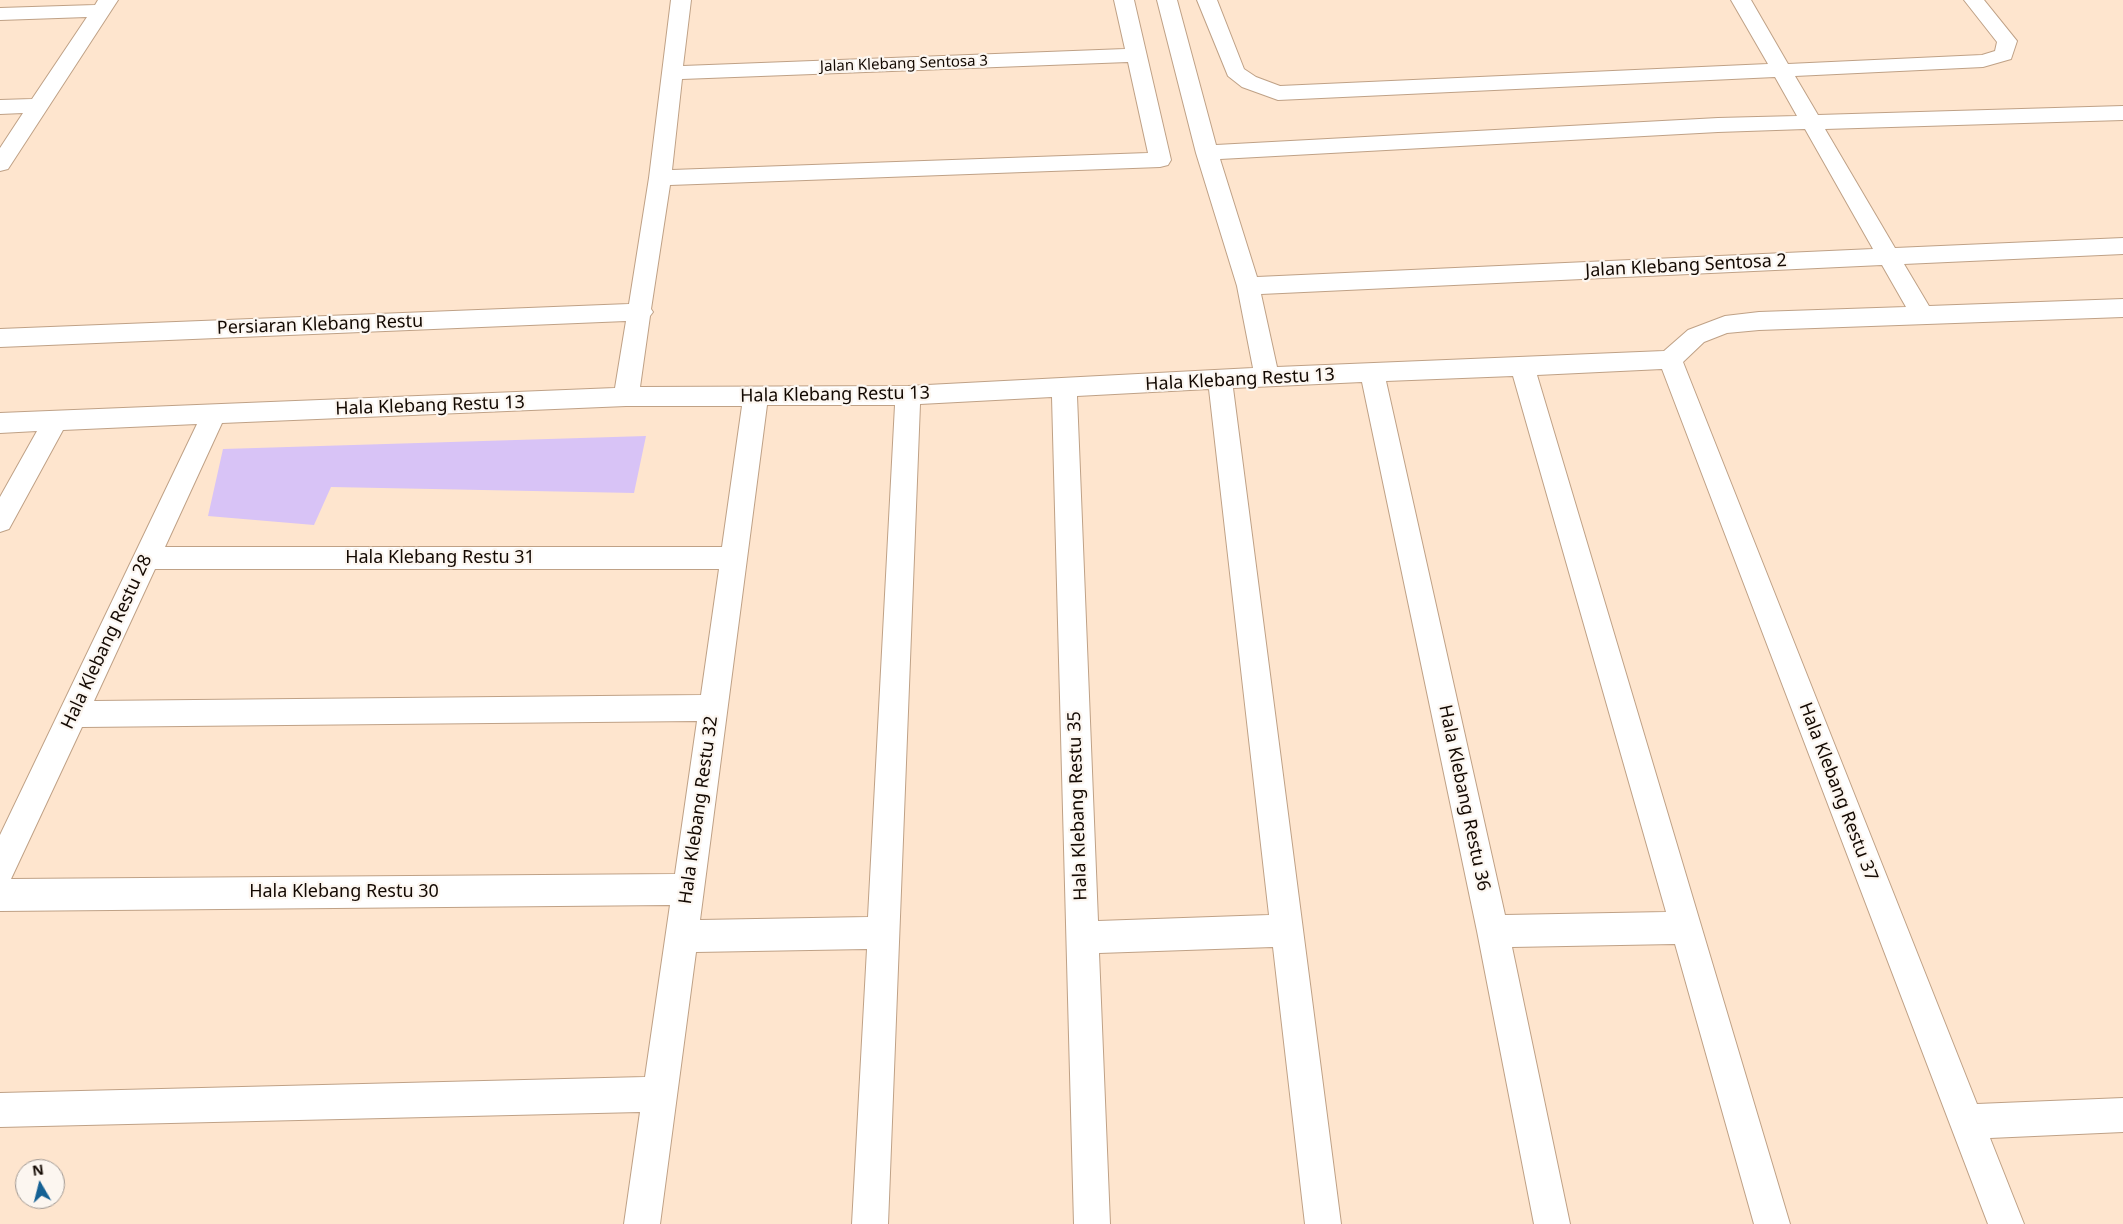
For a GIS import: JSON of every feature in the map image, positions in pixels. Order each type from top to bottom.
[{"type":"street","points":[[626,398],[641,312],[660,178],[681,0]]},
{"type":"street","points":[[660,178],[1160,160],[1124,0]]},
{"type":"street","points":[[1166,0],[1207,153],[1248,286],[1267,377]]},
{"type":"street","points":[[1207,0],[1235,72],[1249,82],[1278,93],[1983,61],[2004,55],[2007,41],[1974,0]]},
{"type":"street","points":[[1741,0],[1922,314]]},
{"type":"street","points":[[0,14],[104,5]]},
{"type":"street","points":[[0,164],[36,106],[104,5]]},
{"type":"street","name":"Jalan Klebang Sentosa 3","points":[[672,74],[1137,55]]},
{"type":"street","points":[[0,107],[36,106]]},
{"type":"street","points":[[1207,153],[1718,125],[2123,113]]},
{"type":"street","name":"Jalan Klebang Sentosa 2","points":[[1248,286],[2123,246]]},
{"type":"street","points":[[1670,360],[1696,336],[1725,325],[1759,321],[2123,308]]},
{"type":"street","name":"Persiaran Klebang Restu","points":[[0,338],[641,312]]},
{"type":"street","name":"Hala Klebang Restu 13","points":[[0,423],[626,398],[908,395],[1220,381],[1267,377],[1670,360]]},
{"type":"street","name":"Hala Klebang Restu 37","points":[[1670,360],[2006,1224]]},
{"type":"street","points":[[1523,367],[1772,1224]]},
{"type":"street","name":"Hala Klebang Restu 36","points":[[1372,374],[1493,931],[1552,1224]]},
{"type":"street","points":[[1220,381],[1323,1224]]},
{"type":"street","name":"Hala Klebang Restu 35","points":[[1064,388],[1092,1224]]},
{"type":"street","points":[[870,1224],[908,395]]},
{"type":"street","name":"Hala Klebang Restu 32","points":[[642,1224],[756,396]]},
{"type":"street","name":"Hala Klebang Restu 28","points":[[0,869],[214,415]]},
{"type":"street","points":[[0,521],[56,420]]},
{"type":"street","name":"Hala Klebang Restu 31","points":[[147,558],[734,558]]},
{"type":"street","points":[[72,714],[713,708]]},
{"type":"street","name":"Hala Klebang Restu 30","points":[[0,895],[688,889]]},
{"type":"street","points":[[1493,931],[1685,928]]},
{"type":"street","points":[[1082,938],[1288,930]]},
{"type":"street","points":[[682,936],[883,933]]},
{"type":"street","points":[[0,1110],[660,1094]]},
{"type":"street","points":[[1967,1122],[2123,1115]]},
{"type":"shaded area","points":[[646,436],[634,493],[331,487],[314,525],[208,516],[223,449]]}]
